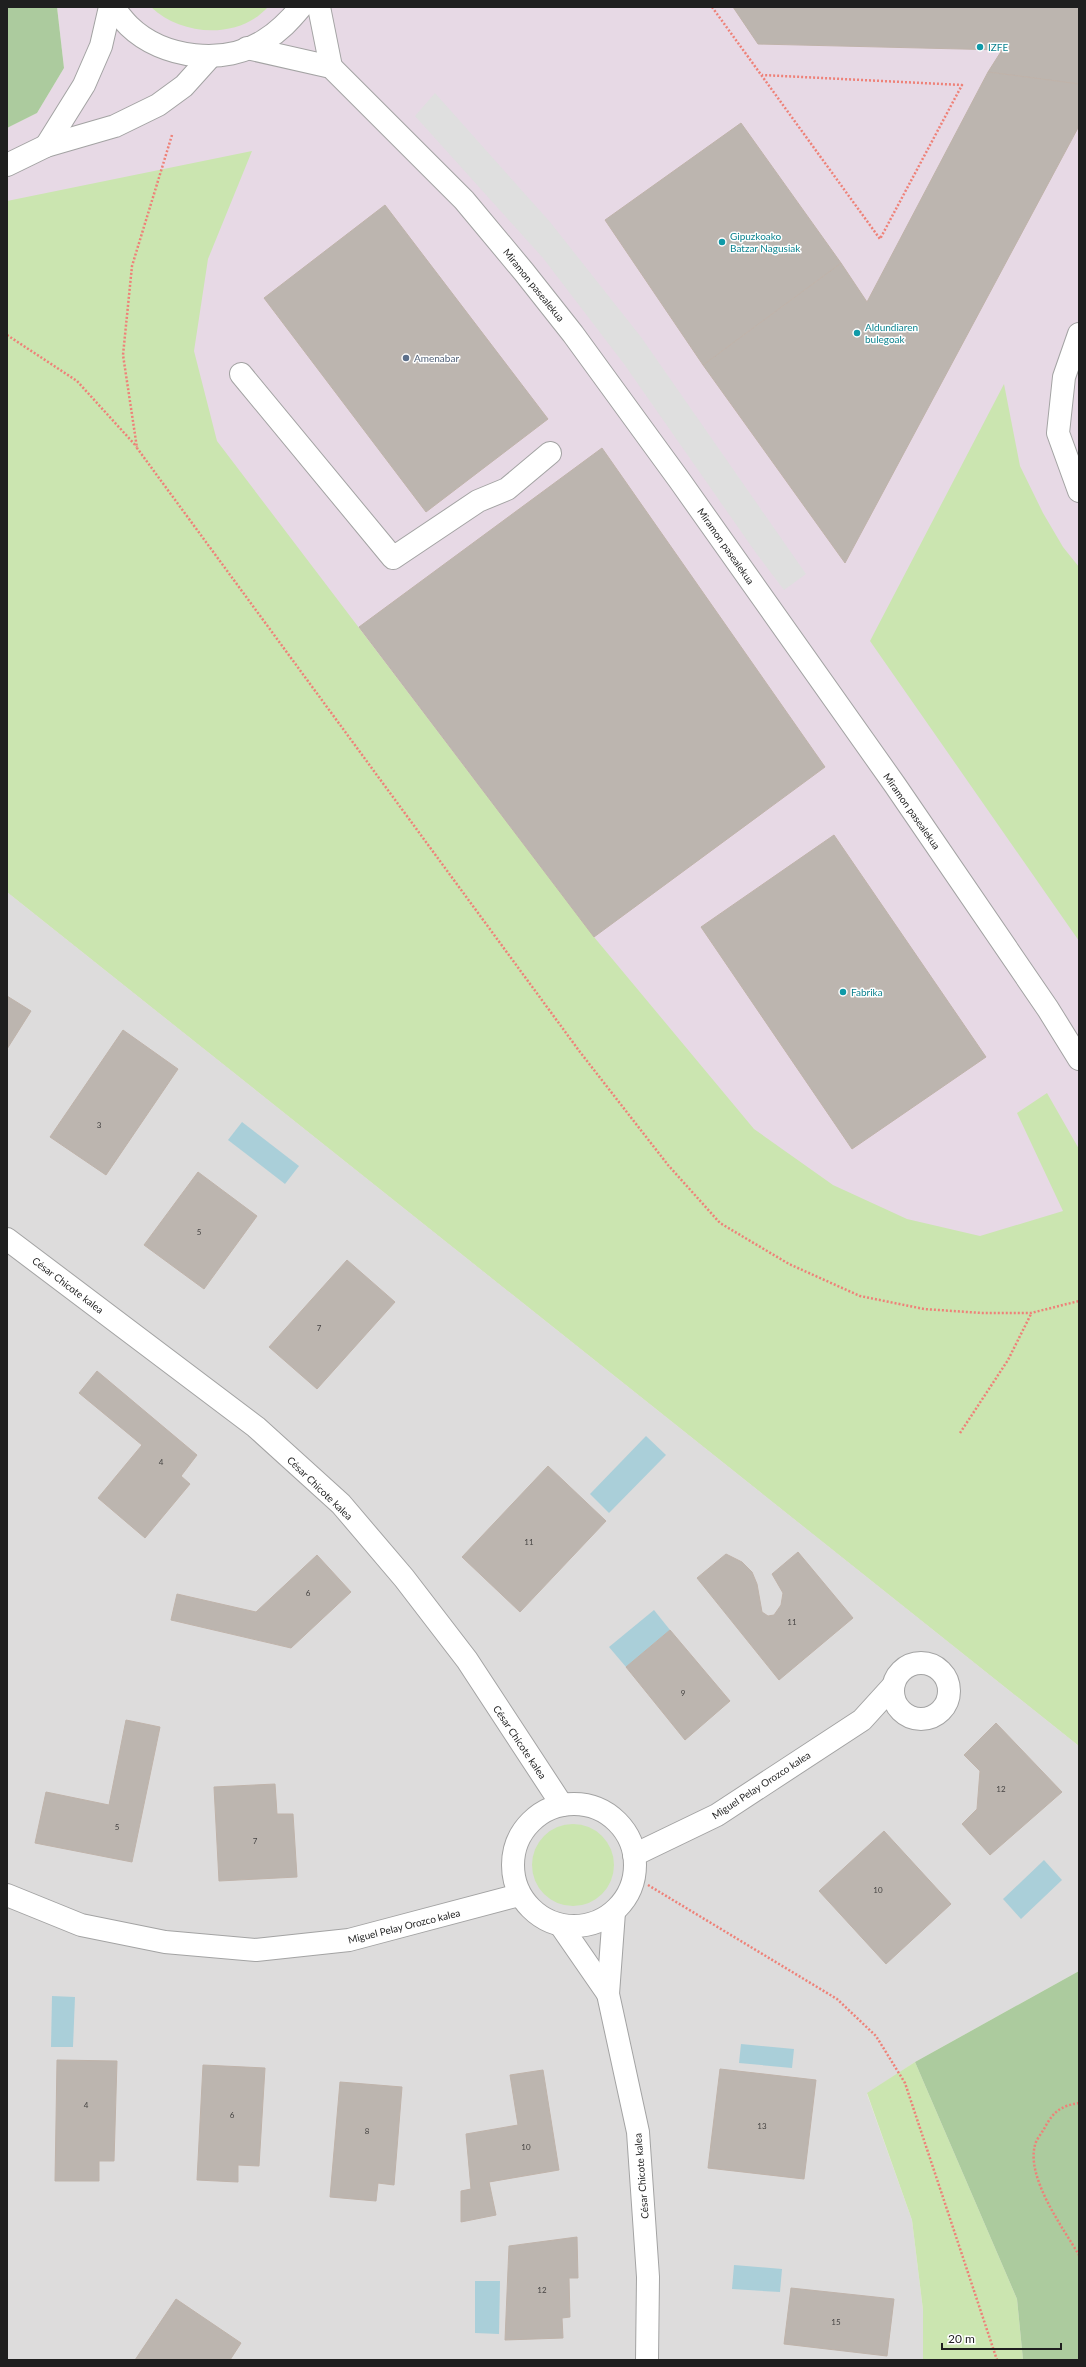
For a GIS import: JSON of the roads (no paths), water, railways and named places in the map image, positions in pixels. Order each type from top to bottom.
[{"type":"street","points":[[46,146],[84,85],[101,46],[110,7]]},
{"type":"street","points":[[113,7],[129,26],[154,43],[182,54],[211,56],[247,48],[264,41],[286,25],[300,7]]},
{"type":"street","points":[[247,48],[331,67],[319,7]]},
{"type":"street","points":[[7,165],[46,146],[115,126],[158,105],[184,86],[211,56]]},
{"type":"street","name":"Miramon pasealekua","points":[[331,67],[464,200],[573,334],[680,481],[895,786],[1048,1009],[1079,1059]]},
{"type":"street","points":[[1079,334],[1064,377],[1058,433],[1066,459],[1079,490]]},
{"type":"street","points":[[241,374],[393,558],[478,501],[507,488],[550,453]]},
{"type":"street","name":"César Chicote kalea","points":[[7,1239],[256,1427],[340,1504],[404,1578],[466,1660],[562,1805]]},
{"type":"street","name":"Miguel Pelay Orozco kalea","points":[[634,1865],[717,1815],[862,1720],[892,1687],[901,1670],[918,1662],[936,1667],[943,1673],[948,1681],[948,1700],[936,1715],[928,1719],[918,1720],[901,1712],[862,1720]]},
{"type":"street","points":[[892,1687],[895,1705],[901,1712]]},
{"type":"street","points":[[583,1804],[603,1811],[620,1825],[627,1834],[634,1865],[627,1896],[614,1912],[595,1923],[583,1926],[561,1926],[542,1918],[525,1904],[519,1895],[512,1874],[513,1853],[521,1833],[542,1813],[562,1805],[583,1804]]},
{"type":"street","name":"Miguel Pelay Orozco kalea","points":[[7,1895],[81,1926],[165,1942],[256,1950],[349,1940],[519,1895]]},
{"type":"street","name":"César Chicote kalea","points":[[614,1912],[608,1994],[638,2132],[648,2277],[647,2360]]},
{"type":"street","name":"César Chicote kalea","points":[[561,1926],[608,1994]]},
{"type":"water","points":[[242,1122],[299,1166],[285,1184],[228,1140]]},
{"type":"water","points":[[646,1436],[666,1455],[609,1513],[590,1494]]},
{"type":"water","points":[[654,1610],[670,1630],[626,1667],[609,1647]]},
{"type":"water","points":[[1044,1860],[1062,1880],[1021,1919],[1003,1899]]},
{"type":"water","points":[[52,1996],[75,1997],[73,2047],[51,2047]]},
{"type":"water","points":[[741,2044],[794,2049],[792,2068],[739,2063]]},
{"type":"water","points":[[734,2265],[782,2269],[780,2292],[732,2289]]},
{"type":"water","points":[[475,2281],[500,2281],[499,2334],[475,2333]]},
{"type":"place","name":"IZFE","points":[[980,47]]},
{"type":"place","name":"Gipuzkoako Batzar Nagusiak","points":[[722,242]]},
{"type":"place","name":"Aldundiaren bulegoak","points":[[857,333]]},
{"type":"place","name":"Amenabar","points":[[406,358]]},
{"type":"place","name":"Fabrika","points":[[843,992]]}]
